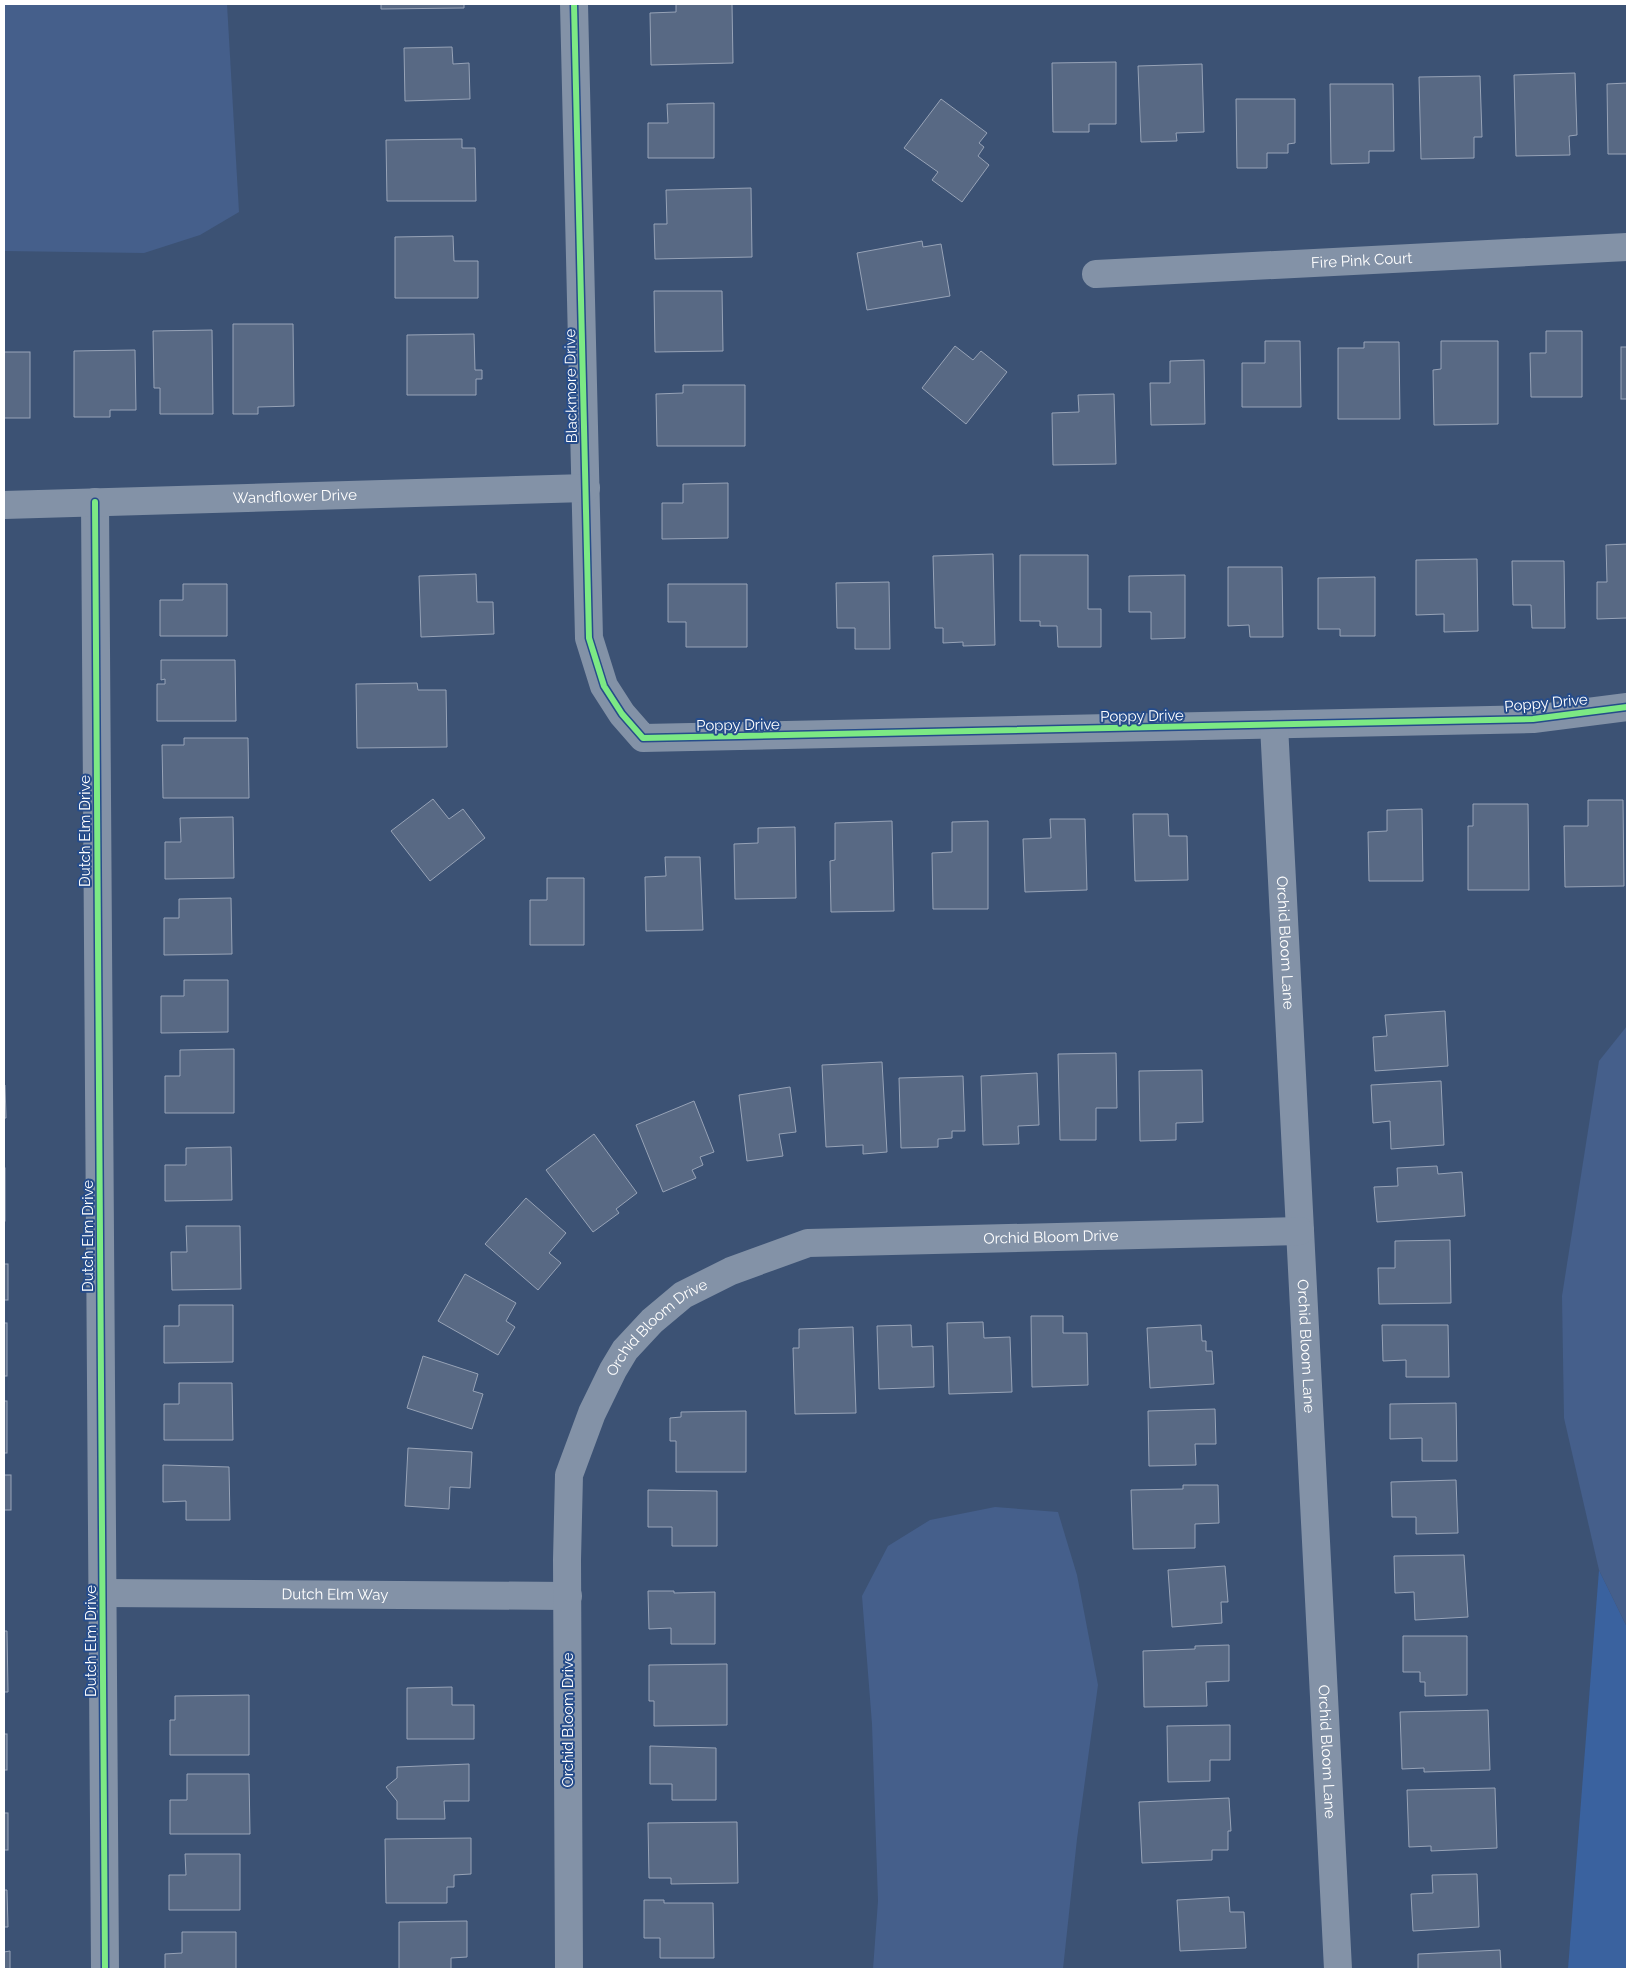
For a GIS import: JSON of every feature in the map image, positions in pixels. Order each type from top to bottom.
[{"type":"street","name":"Blackmore Drive","points":[[574,4],[589,638],[604,686],[622,714],[643,738],[658,740]]},
{"type":"street","name":"Fire Pink Court","points":[[1096,274],[1627,247]]},
{"type":"street","name":"Wandflower Drive","points":[[4,505],[586,488]]},
{"type":"street","name":"Dutch Elm Drive","points":[[95,502],[106,1969]]},
{"type":"street","name":"Poppy Drive","points":[[658,740],[1533,719],[1627,707]]},
{"type":"street","name":"Orchid Bloom Lane","points":[[1274,725],[1338,1969]]},
{"type":"street","name":"Orchid Bloom Drive","points":[[568,1969],[569,1475],[592,1413],[625,1350],[652,1321],[684,1295],[699,1287],[731,1272],[808,1243],[1300,1231]]},
{"type":"street","name":"Dutch Elm Way","points":[[103,1593],[568,1596]]},
{"type":"shaded area","points":[[4,4],[227,4],[239,212],[200,235],[144,253],[4,251]]},
{"type":"shaded area","points":[[1627,1026],[1627,1627],[1599,1570],[1564,1418],[1562,1296],[1599,1061]]},
{"type":"shaded area","points":[[995,1507],[1058,1512],[1077,1575],[1098,1685],[1077,1839],[1063,1969],[873,1969],[878,1901],[872,1724],[862,1596],[888,1546],[930,1520]]},
{"type":"shaded area","points":[[1599,1570],[1627,1627],[1627,1969],[1568,1969]]},
{"type":"building","points":[[381,4],[464,4],[464,8],[381,9]]},
{"type":"building","points":[[676,4],[732,4],[733,63],[651,65],[650,13],[676,12]]},
{"type":"building","points":[[452,47],[453,64],[469,63],[470,99],[405,101],[404,48]]},
{"type":"building","points":[[1116,62],[1116,124],[1089,124],[1089,132],[1053,132],[1052,63]]},
{"type":"building","points":[[1202,64],[1204,132],[1176,133],[1177,141],[1141,142],[1138,66]]},
{"type":"building","points":[[1575,73],[1577,135],[1569,136],[1570,155],[1516,156],[1514,75]]},
{"type":"building","points":[[1480,76],[1482,137],[1474,137],[1474,158],[1421,159],[1419,77]]},
{"type":"building","points":[[1627,83],[1627,154],[1608,154],[1607,84]]},
{"type":"building","points":[[1330,84],[1393,84],[1394,151],[1369,151],[1369,163],[1331,164]]},
{"type":"building","points":[[941,99],[987,133],[979,143],[984,147],[978,156],[989,165],[962,202],[932,180],[938,172],[904,148]]},
{"type":"building","points":[[1236,99],[1295,99],[1295,143],[1288,144],[1288,153],[1267,153],[1267,168],[1237,168]]},
{"type":"building","points":[[714,103],[714,158],[648,158],[648,123],[668,123],[667,104]]},
{"type":"building","points":[[462,139],[462,148],[475,148],[476,201],[387,201],[386,140]]},
{"type":"building","points":[[751,188],[752,257],[655,259],[654,224],[667,224],[666,190]]},
{"type":"building","points":[[453,236],[454,261],[478,261],[478,298],[395,298],[395,237]]},
{"type":"building","points":[[922,241],[923,247],[941,244],[950,296],[867,310],[857,253]]},
{"type":"building","points":[[654,291],[722,291],[723,351],[655,352]]},
{"type":"building","points":[[233,324],[293,324],[294,406],[258,407],[258,414],[233,414]]},
{"type":"building","points":[[212,330],[213,414],[160,414],[160,388],[154,388],[153,331]]},
{"type":"building","points":[[1546,331],[1582,331],[1582,397],[1531,397],[1530,353],[1546,353]]},
{"type":"building","points":[[474,334],[475,370],[482,370],[482,379],[476,379],[476,395],[407,395],[407,335]]},
{"type":"building","points":[[1265,341],[1300,341],[1301,407],[1242,407],[1242,363],[1265,363]]},
{"type":"building","points":[[1441,341],[1498,341],[1498,424],[1434,425],[1433,370],[1441,369]]},
{"type":"building","points":[[1364,342],[1399,342],[1400,419],[1338,419],[1338,348],[1364,348]]},
{"type":"building","points":[[955,346],[973,360],[981,351],[1007,372],[966,424],[922,388]]},
{"type":"building","points":[[1621,347],[1627,347],[1627,399],[1621,399]]},
{"type":"building","points":[[135,350],[136,410],[110,410],[110,417],[74,417],[74,351]]},
{"type":"building","points":[[4,352],[30,352],[30,418],[4,418]]},
{"type":"building","points":[[1204,360],[1205,424],[1151,425],[1150,383],[1170,383],[1170,361]]},
{"type":"building","points":[[683,385],[745,385],[745,446],[657,446],[656,394],[683,393]]},
{"type":"building","points":[[1114,394],[1116,464],[1053,465],[1052,413],[1079,412],[1078,395]]},
{"type":"building","points":[[728,483],[728,538],[662,539],[662,503],[683,503],[683,484]]},
{"type":"building","points":[[1627,544],[1627,618],[1597,619],[1597,582],[1607,582],[1606,545]]},
{"type":"building","points":[[993,554],[995,645],[963,646],[963,642],[943,643],[943,628],[935,628],[933,556]]},
{"type":"building","points":[[1020,555],[1088,555],[1088,609],[1101,609],[1101,647],[1058,647],[1057,626],[1040,626],[1040,621],[1020,621]]},
{"type":"building","points":[[1477,559],[1478,631],[1444,632],[1444,614],[1416,615],[1416,560]]},
{"type":"building","points":[[1512,561],[1564,561],[1565,628],[1532,628],[1531,605],[1513,605]]},
{"type":"building","points":[[1228,567],[1282,567],[1283,637],[1250,637],[1249,625],[1228,626]]},
{"type":"building","points":[[476,574],[477,602],[493,602],[494,634],[421,637],[419,576]]},
{"type":"building","points":[[1185,575],[1185,638],[1151,639],[1151,612],[1129,612],[1129,576]]},
{"type":"building","points":[[1375,577],[1375,636],[1340,636],[1340,629],[1318,629],[1318,578]]},
{"type":"building","points":[[889,582],[890,649],[855,649],[855,628],[837,628],[836,583]]},
{"type":"building","points":[[183,584],[227,584],[227,636],[160,636],[160,600],[183,600]]},
{"type":"building","points":[[668,584],[747,584],[747,647],[686,647],[686,622],[668,622]]},
{"type":"building","points":[[161,660],[235,660],[236,721],[157,721],[157,684],[165,684],[165,679],[161,680]]},
{"type":"building","points":[[417,683],[418,690],[446,690],[447,747],[357,748],[356,684]]},
{"type":"building","points":[[184,738],[248,738],[249,798],[163,798],[162,745],[184,745]]},
{"type":"building","points":[[433,799],[449,819],[463,809],[485,838],[430,881],[391,831]]},
{"type":"building","points":[[1588,800],[1623,800],[1624,886],[1565,887],[1564,826],[1588,826]]},
{"type":"building","points":[[1473,804],[1528,804],[1529,890],[1468,890],[1468,826],[1473,826]]},
{"type":"building","points":[[1422,809],[1423,881],[1369,881],[1368,832],[1387,831],[1387,810]]},
{"type":"building","points":[[1133,814],[1168,814],[1169,836],[1187,836],[1188,880],[1135,881]]},
{"type":"building","points":[[233,817],[234,878],[165,879],[165,842],[181,842],[180,818]]},
{"type":"building","points":[[1050,819],[1085,819],[1087,890],[1025,892],[1023,839],[1051,838]]},
{"type":"building","points":[[892,821],[894,911],[831,912],[830,861],[835,860],[835,823]]},
{"type":"building","points":[[988,821],[988,909],[933,909],[932,853],[952,852],[952,822]]},
{"type":"building","points":[[795,827],[796,898],[735,899],[734,844],[758,843],[758,828]]},
{"type":"building","points":[[665,857],[700,857],[703,930],[646,931],[645,877],[666,876]]},
{"type":"building","points":[[547,878],[584,878],[584,945],[530,945],[530,900],[547,900]]},
{"type":"building","points":[[231,898],[232,954],[164,955],[164,918],[179,918],[179,899]]},
{"type":"building","points":[[184,980],[228,980],[228,1032],[161,1033],[161,996],[184,996]]},
{"type":"building","points":[[1445,1011],[1448,1066],[1375,1071],[1373,1037],[1387,1036],[1385,1015]]},
{"type":"building","points":[[234,1049],[234,1113],[165,1113],[165,1076],[180,1076],[180,1050]]},
{"type":"building","points":[[1116,1053],[1117,1108],[1096,1108],[1096,1140],[1060,1140],[1058,1054]]},
{"type":"building","points":[[882,1062],[887,1152],[863,1154],[863,1145],[826,1147],[822,1065]]},
{"type":"building","points":[[1202,1070],[1203,1122],[1176,1123],[1176,1140],[1140,1141],[1139,1071]]},
{"type":"building","points":[[1037,1073],[1039,1125],[1018,1126],[1019,1144],[983,1145],[981,1076]]},
{"type":"building","points":[[963,1076],[965,1131],[952,1131],[952,1138],[938,1139],[938,1147],[901,1148],[899,1078]]},
{"type":"building","points":[[1441,1081],[1444,1145],[1391,1149],[1390,1121],[1373,1123],[1371,1085]]},
{"type":"building","points":[[5,1085],[6,1118],[4,1118]]},
{"type":"building","points":[[790,1087],[796,1132],[779,1134],[783,1156],[747,1161],[739,1095]]},
{"type":"building","points":[[694,1101],[714,1152],[700,1157],[703,1165],[692,1170],[696,1178],[663,1192],[636,1125]]},
{"type":"building","points":[[594,1134],[637,1193],[616,1209],[619,1213],[593,1232],[546,1170]]},
{"type":"building","points":[[231,1147],[232,1200],[165,1201],[165,1165],[186,1165],[186,1148]]},
{"type":"building","points":[[1437,1166],[1438,1174],[1462,1172],[1465,1216],[1377,1222],[1374,1187],[1398,1186],[1397,1168]]},
{"type":"building","points":[[5,1168],[5,1221],[4,1221]]},
{"type":"building","points":[[526,1198],[566,1233],[549,1253],[561,1263],[538,1290],[485,1244]]},
{"type":"building","points":[[186,1226],[240,1226],[241,1289],[172,1290],[171,1252],[187,1252]]},
{"type":"building","points":[[1450,1240],[1451,1303],[1379,1304],[1378,1268],[1395,1268],[1395,1241]]},
{"type":"building","points":[[4,1264],[8,1264],[8,1300],[4,1300]]},
{"type":"building","points":[[465,1274],[516,1303],[506,1321],[515,1327],[498,1355],[438,1321]]},
{"type":"building","points":[[179,1305],[233,1305],[233,1362],[164,1363],[164,1326],[179,1326]]},
{"type":"building","points":[[1031,1316],[1063,1316],[1063,1333],[1087,1333],[1088,1385],[1032,1387]]},
{"type":"building","points":[[983,1322],[984,1338],[1010,1337],[1012,1392],[949,1394],[947,1323]]},
{"type":"building","points":[[4,1323],[7,1323],[7,1376],[4,1376]]},
{"type":"building","points":[[911,1325],[912,1347],[933,1346],[934,1387],[879,1389],[877,1326]]},
{"type":"building","points":[[1201,1325],[1202,1341],[1206,1341],[1206,1351],[1212,1351],[1214,1384],[1150,1388],[1147,1328]]},
{"type":"building","points":[[1382,1325],[1448,1325],[1449,1377],[1406,1377],[1406,1360],[1383,1361]]},
{"type":"building","points":[[853,1327],[856,1413],[795,1414],[793,1348],[799,1348],[799,1329]]},
{"type":"building","points":[[423,1356],[478,1374],[473,1391],[483,1394],[472,1429],[407,1408]]},
{"type":"building","points":[[179,1383],[232,1383],[233,1440],[164,1440],[164,1404],[179,1404]]},
{"type":"building","points":[[4,1401],[7,1401],[7,1453],[4,1453]]},
{"type":"building","points":[[1456,1403],[1457,1461],[1422,1461],[1422,1438],[1390,1439],[1390,1404]]},
{"type":"building","points":[[1215,1409],[1216,1444],[1195,1444],[1196,1465],[1149,1466],[1148,1411]]},
{"type":"building","points":[[746,1411],[746,1472],[676,1472],[676,1441],[670,1441],[670,1418],[681,1417],[681,1412]]},
{"type":"building","points":[[408,1448],[472,1452],[470,1488],[450,1487],[449,1509],[405,1506]]},
{"type":"building","points":[[163,1465],[229,1467],[230,1520],[186,1520],[186,1501],[163,1502]]},
{"type":"building","points":[[4,1475],[11,1475],[11,1510],[4,1510]]},
{"type":"building","points":[[1456,1480],[1458,1533],[1416,1534],[1416,1517],[1392,1517],[1391,1482]]},
{"type":"building","points":[[1183,1485],[1218,1485],[1219,1523],[1195,1524],[1195,1548],[1133,1549],[1131,1490],[1183,1489]]},
{"type":"building","points":[[648,1490],[717,1491],[717,1546],[672,1546],[672,1527],[648,1527]]},
{"type":"building","points":[[1464,1555],[1468,1617],[1415,1620],[1414,1592],[1395,1593],[1394,1556]]},
{"type":"building","points":[[1225,1566],[1228,1602],[1221,1602],[1222,1623],[1172,1627],[1168,1570]]},
{"type":"building","points":[[648,1591],[674,1591],[674,1593],[715,1592],[715,1644],[671,1644],[671,1628],[649,1629]]},
{"type":"building","points":[[4,1631],[7,1631],[8,1692],[4,1692]]},
{"type":"building","points":[[1403,1636],[1467,1636],[1467,1695],[1425,1696],[1425,1682],[1420,1682],[1420,1672],[1403,1672]]},
{"type":"building","points":[[1229,1645],[1229,1681],[1206,1682],[1207,1706],[1144,1707],[1143,1651],[1195,1649],[1195,1646]]},
{"type":"building","points":[[727,1664],[727,1725],[654,1726],[654,1701],[649,1701],[649,1665]]},
{"type":"building","points":[[452,1687],[452,1705],[474,1705],[474,1739],[407,1739],[407,1688]]},
{"type":"building","points":[[249,1695],[249,1755],[170,1755],[170,1720],[175,1720],[175,1696]]},
{"type":"building","points":[[1488,1710],[1490,1770],[1424,1772],[1424,1768],[1402,1769],[1400,1712]]},
{"type":"building","points":[[1230,1725],[1230,1760],[1210,1760],[1210,1781],[1168,1782],[1167,1726]]},
{"type":"building","points":[[4,1734],[7,1734],[7,1770],[4,1770]]},
{"type":"building","points":[[650,1746],[716,1748],[716,1800],[672,1800],[672,1784],[650,1784]]},
{"type":"building","points":[[469,1764],[469,1801],[444,1801],[445,1819],[397,1819],[397,1801],[386,1787],[397,1778],[397,1767]]},
{"type":"building","points":[[187,1774],[249,1774],[250,1834],[170,1834],[170,1800],[187,1800]]},
{"type":"building","points":[[1495,1788],[1497,1848],[1431,1851],[1431,1846],[1409,1847],[1407,1790]]},
{"type":"building","points":[[1229,1798],[1231,1831],[1228,1831],[1228,1850],[1212,1850],[1212,1860],[1142,1863],[1139,1802]]},
{"type":"building","points":[[4,1813],[8,1813],[8,1850],[4,1850]]},
{"type":"building","points":[[737,1822],[738,1883],[671,1884],[671,1878],[649,1878],[648,1823]]},
{"type":"building","points":[[471,1838],[471,1874],[454,1875],[454,1887],[447,1887],[447,1903],[386,1903],[385,1839]]},
{"type":"building","points":[[185,1854],[240,1854],[240,1910],[169,1910],[169,1875],[186,1875]]},
{"type":"building","points":[[1477,1874],[1479,1927],[1413,1931],[1411,1894],[1433,1893],[1432,1875]]},
{"type":"building","points":[[4,1890],[7,1890],[8,1927],[4,1927]]},
{"type":"building","points":[[1229,1897],[1230,1912],[1244,1912],[1246,1948],[1180,1951],[1177,1900]]},
{"type":"building","points":[[644,1900],[664,1900],[664,1903],[713,1903],[714,1958],[660,1958],[660,1938],[644,1938]]},
{"type":"building","points":[[467,1921],[467,1957],[451,1958],[451,1969],[399,1969],[399,1922]]},
{"type":"building","points":[[182,1932],[236,1932],[236,1969],[165,1969],[165,1954],[182,1953]]},
{"type":"building","points":[[1500,1950],[1501,1969],[1418,1969],[1418,1954]]},
{"type":"building","points":[[10,1951],[10,1969],[4,1969],[4,1952]]},
{"type":"cycle path","points":[[574,4],[589,638],[604,686],[622,714],[643,738],[1533,719],[1627,707]]},
{"type":"cycle path","points":[[95,502],[105,1969]]}]
